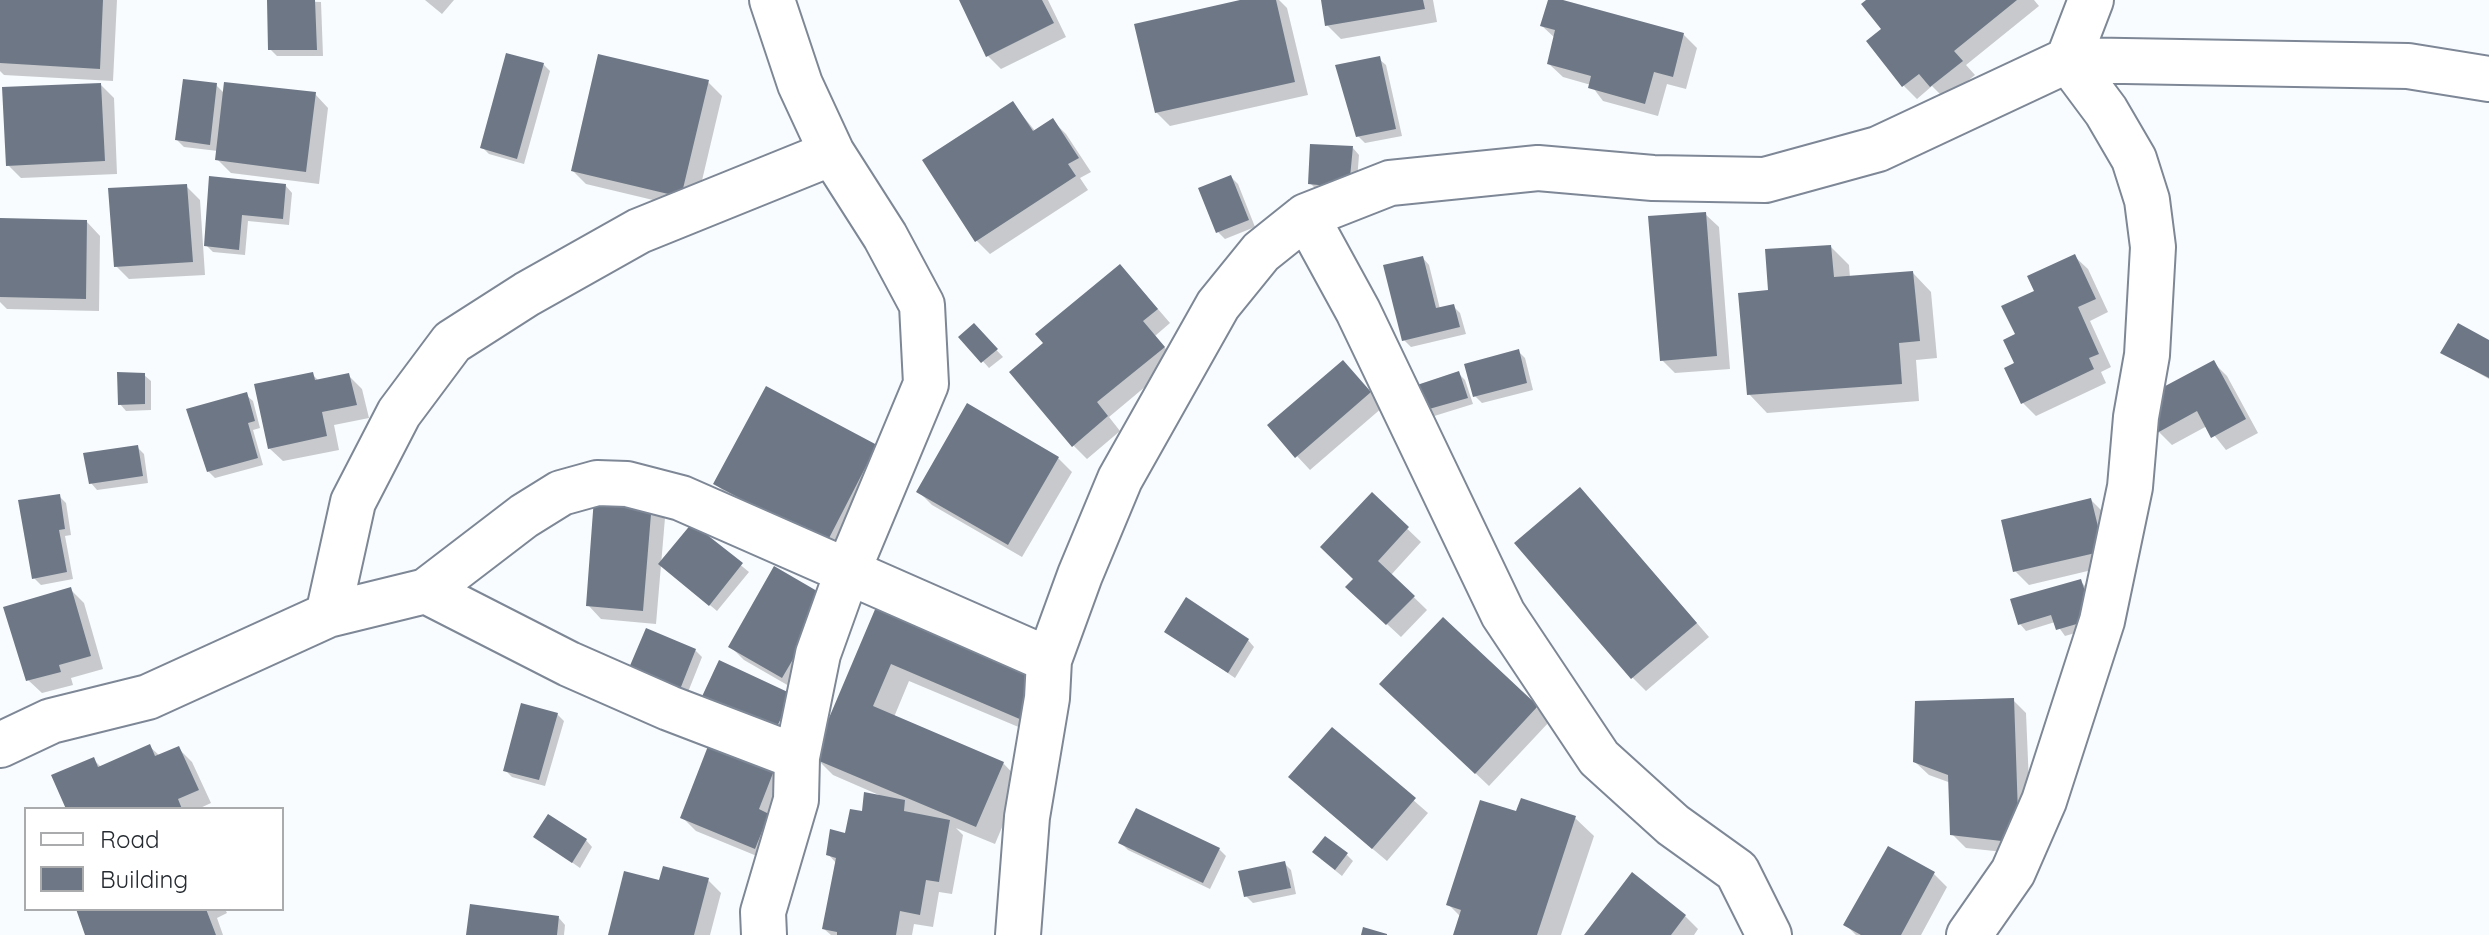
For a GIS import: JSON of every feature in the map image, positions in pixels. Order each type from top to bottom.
[{"type":"street","points":[[764,935],[763,912],[796,800],[797,757],[818,654],[847,573],[926,384],[922,305],[885,236],[832,153],[800,84],[772,0]]},
{"type":"street","points":[[2068,60],[2091,0]]},
{"type":"street","points":[[1969,935],[2013,872],[2044,801],[2102,621],[2130,487],[2136,417],[2147,355],[2153,247],[2147,200],[2134,159],[2106,111],[2068,60]]},
{"type":"street","points":[[1018,935],[1027,817],[1047,698],[1049,660],[1080,575],[1120,479],[1218,305],[1261,252],[1306,216],[1390,183],[1538,168],[1653,178],[1765,180],[1878,149],[2068,60],[2408,66],[2489,79]]},
{"type":"street","points":[[328,615],[353,502],[399,413],[452,342],[527,294],[639,231],[832,153]]},
{"type":"street","points":[[1306,216],[1358,311],[1503,614],[1599,758],[1673,825],[1737,871],[1769,935]]},
{"type":"street","points":[[0,745],[51,721],[148,697],[328,615],[426,591],[524,516],[561,493],[597,483],[627,484],[681,498],[1049,660]]},
{"type":"street","points":[[426,591],[569,664],[669,708],[797,757]]},
{"type":"building","points":[[0,0],[103,0],[100,69],[0,63]]},
{"type":"building","points":[[267,0],[315,0],[317,50],[268,50]]},
{"type":"building","points":[[959,0],[1042,0],[1054,23],[986,57]]},
{"type":"building","points":[[1240,0],[1276,0],[1295,82],[1155,113],[1134,24]]},
{"type":"building","points":[[1321,0],[1423,0],[1425,9],[1325,26]]},
{"type":"building","points":[[1548,0],[1563,0],[1684,33],[1673,77],[1654,72],[1645,104],[1588,88],[1591,76],[1547,64],[1555,30],[1540,26]]},
{"type":"building","points":[[1866,0],[2017,0],[1954,51],[1963,61],[1930,87],[1919,74],[1902,87],[1866,41],[1881,29],[1861,4]]},
{"type":"building","points":[[506,53],[544,63],[517,159],[480,148]]},
{"type":"building","points":[[598,54],[709,80],[681,197],[571,171]]},
{"type":"building","points":[[1380,56],[1396,129],[1356,137],[1335,65]]},
{"type":"building","points":[[183,79],[217,83],[210,145],[175,140]]},
{"type":"building","points":[[224,82],[316,92],[306,172],[215,160]]},
{"type":"building","points":[[101,83],[105,161],[6,166],[2,87]]},
{"type":"building","points":[[1013,101],[1033,131],[1053,118],[1079,158],[1068,164],[1076,176],[975,242],[922,160]]},
{"type":"building","points":[[1310,144],[1353,146],[1349,188],[1308,184]]},
{"type":"building","points":[[1231,175],[1249,220],[1216,233],[1198,188]]},
{"type":"building","points":[[209,176],[286,184],[283,219],[242,215],[239,250],[204,246]]},
{"type":"building","points":[[187,184],[193,262],[114,267],[108,188]]},
{"type":"building","points":[[1706,212],[1717,356],[1660,361],[1648,216]]},
{"type":"building","points":[[0,218],[87,220],[86,299],[0,297]]},
{"type":"building","points":[[1831,245],[1834,277],[1913,271],[1920,341],[1899,343],[1902,384],[1747,395],[1738,293],[1768,290],[1765,249]]},
{"type":"building","points":[[2075,254],[2096,299],[2078,307],[2099,354],[2089,358],[2094,369],[2021,404],[2004,368],[2014,363],[2003,340],[2015,334],[2001,306],[2034,291],[2027,276]]},
{"type":"building","points":[[1423,256],[1436,308],[1454,304],[1460,327],[1402,341],[1383,265]]},
{"type":"building","points":[[1120,264],[1158,309],[1143,321],[1165,347],[1097,402],[1108,416],[1072,447],[1009,372],[1043,343],[1035,334]]},
{"type":"building","points":[[974,323],[998,349],[981,363],[958,337]]},
{"type":"building","points":[[2458,323],[2489,340],[2489,378],[2440,353]]},
{"type":"building","points":[[1519,349],[1527,383],[1473,397],[1464,364]]},
{"type":"building","points":[[1343,360],[1371,392],[1295,458],[1267,425]]},
{"type":"building","points":[[2214,360],[2246,419],[2211,438],[2197,411],[2157,433],[2139,400]]},
{"type":"building","points":[[1459,371],[1468,398],[1422,411],[1414,386]]},
{"type":"building","points":[[117,372],[145,373],[145,404],[118,405]]},
{"type":"building","points":[[313,372],[315,380],[349,373],[357,405],[322,412],[327,436],[268,449],[254,384]]},
{"type":"building","points":[[766,386],[877,445],[826,544],[713,484]]},
{"type":"building","points":[[247,392],[255,421],[248,423],[258,458],[207,472],[186,409]]},
{"type":"building","points":[[967,403],[1059,457],[1008,545],[916,492]]},
{"type":"building","points":[[138,445],[143,476],[89,484],[83,453]]},
{"type":"building","points":[[1580,487],[1697,623],[1631,679],[1514,543]]},
{"type":"building","points":[[1372,492],[1409,527],[1378,561],[1415,596],[1386,625],[1345,587],[1353,579],[1320,547]]},
{"type":"building","points":[[60,494],[65,529],[59,530],[67,572],[32,579],[18,500]]},
{"type":"building","points":[[594,498],[652,502],[643,611],[586,606]]},
{"type":"building","points":[[2091,498],[2104,551],[2013,572],[2001,520]]},
{"type":"building","points":[[692,523],[743,563],[709,606],[658,564]]},
{"type":"building","points":[[774,566],[829,598],[782,678],[728,647]]},
{"type":"building","points":[[2081,579],[2094,619],[2056,630],[2051,615],[2018,625],[2010,599]]},
{"type":"building","points":[[71,587],[91,656],[59,665],[61,672],[26,681],[3,607]]},
{"type":"building","points":[[1186,597],[1249,639],[1228,673],[1164,632]]},
{"type":"building","points":[[879,600],[1042,670],[1022,720],[891,664],[873,706],[1004,762],[976,827],[812,758]]},
{"type":"building","points":[[1443,617],[1538,706],[1475,774],[1379,684]]},
{"type":"building","points":[[646,628],[696,649],[677,697],[626,675]]},
{"type":"building","points":[[719,660],[792,694],[772,738],[698,705]]},
{"type":"building","points":[[2014,698],[2019,843],[1950,835],[1948,775],[1913,762],[1915,701]]},
{"type":"building","points":[[521,703],[558,713],[539,780],[503,771]]},
{"type":"building","points":[[1332,727],[1416,798],[1372,849],[1288,777]]},
{"type":"building","points":[[710,741],[775,768],[759,809],[769,814],[755,849],[680,818]]},
{"type":"building","points":[[150,744],[155,756],[179,746],[199,790],[178,799],[181,807],[65,807],[51,775],[94,757],[98,767]]},
{"type":"building","points":[[864,792],[905,800],[904,811],[950,820],[939,882],[926,880],[920,915],[900,911],[896,935],[837,935],[837,932],[822,929],[836,858],[826,855],[830,829],[845,833],[850,809],[862,811]]},
{"type":"building","points":[[1521,798],[1576,816],[1537,935],[1453,935],[1461,910],[1446,905],[1480,800],[1516,811]]},
{"type":"building","points":[[1136,808],[1220,848],[1203,883],[1118,843]]},
{"type":"building","points":[[548,814],[587,839],[572,863],[533,837]]},
{"type":"building","points":[[1325,836],[1348,853],[1335,870],[1312,852]]},
{"type":"building","points":[[1888,846],[1935,872],[1901,935],[1861,935],[1843,925]]},
{"type":"building","points":[[1285,861],[1291,888],[1244,897],[1238,871]]},
{"type":"building","points":[[663,866],[709,878],[694,935],[608,935],[624,871],[659,880]]},
{"type":"building","points":[[1632,872],[1686,915],[1671,935],[1584,935]]},
{"type":"building","points":[[470,904],[559,916],[557,935],[466,935]]},
{"type":"building","points":[[77,911],[207,911],[216,935],[85,935]]},
{"type":"building","points":[[1363,927],[1387,934],[1387,935],[1361,935]]}]
